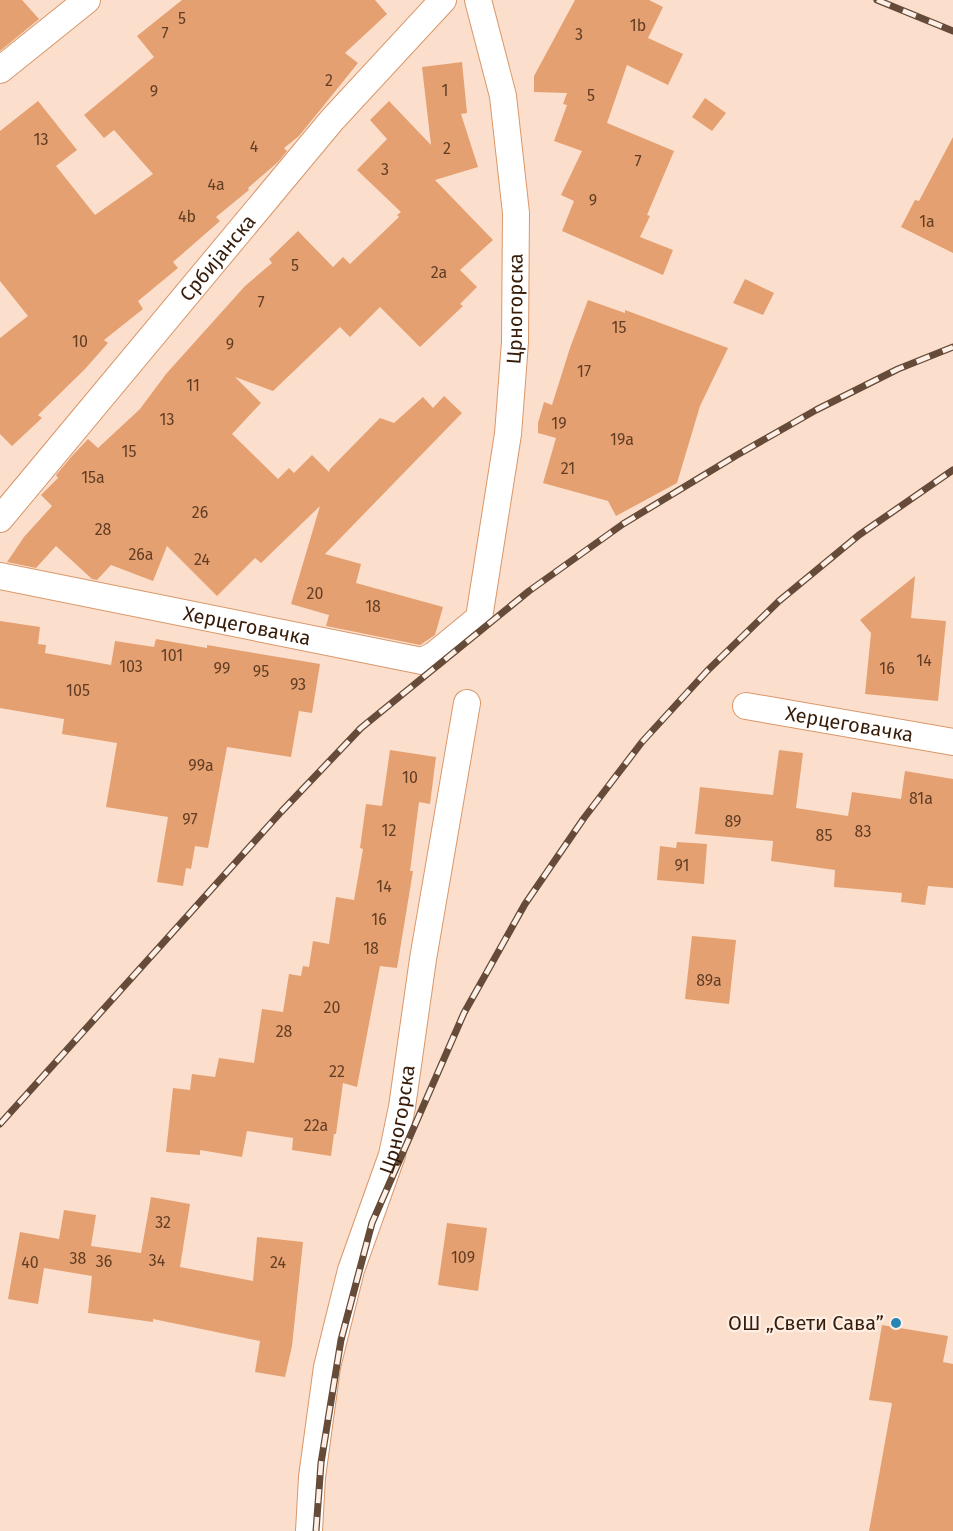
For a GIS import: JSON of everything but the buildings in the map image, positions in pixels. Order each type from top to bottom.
[{"type":"street","points":[[0,70],[87,0]]},
{"type":"street","name":"Србијанска","points":[[0,519],[332,120],[443,0]]},
{"type":"street","name":"Црногорска","points":[[478,0],[503,96],[516,213],[515,342],[508,434],[479,618]]},
{"type":"street","name":"Херцеговачка","points":[[0,576],[423,661],[434,655],[479,618]]},
{"type":"street","name":"Црногорска","points":[[309,1531],[312,1477],[327,1367],[351,1270],[394,1145],[467,703]]},
{"type":"street","name":"Херцеговачка","points":[[746,706],[953,742]]},
{"type":"railway","points":[[877,0],[953,31]]},
{"type":"railway","points":[[0,1124],[281,812],[361,728],[529,591],[623,524],[737,455],[816,410],[898,369],[953,347]]},
{"type":"railway","points":[[316,1531],[321,1463],[341,1340],[372,1223],[464,1013],[525,904],[584,818],[642,742],[707,671],[779,601],[859,535],[953,470]]},
{"type":"place","name":"ОШ „Свети Сава”","points":[[896,1323]]}]
